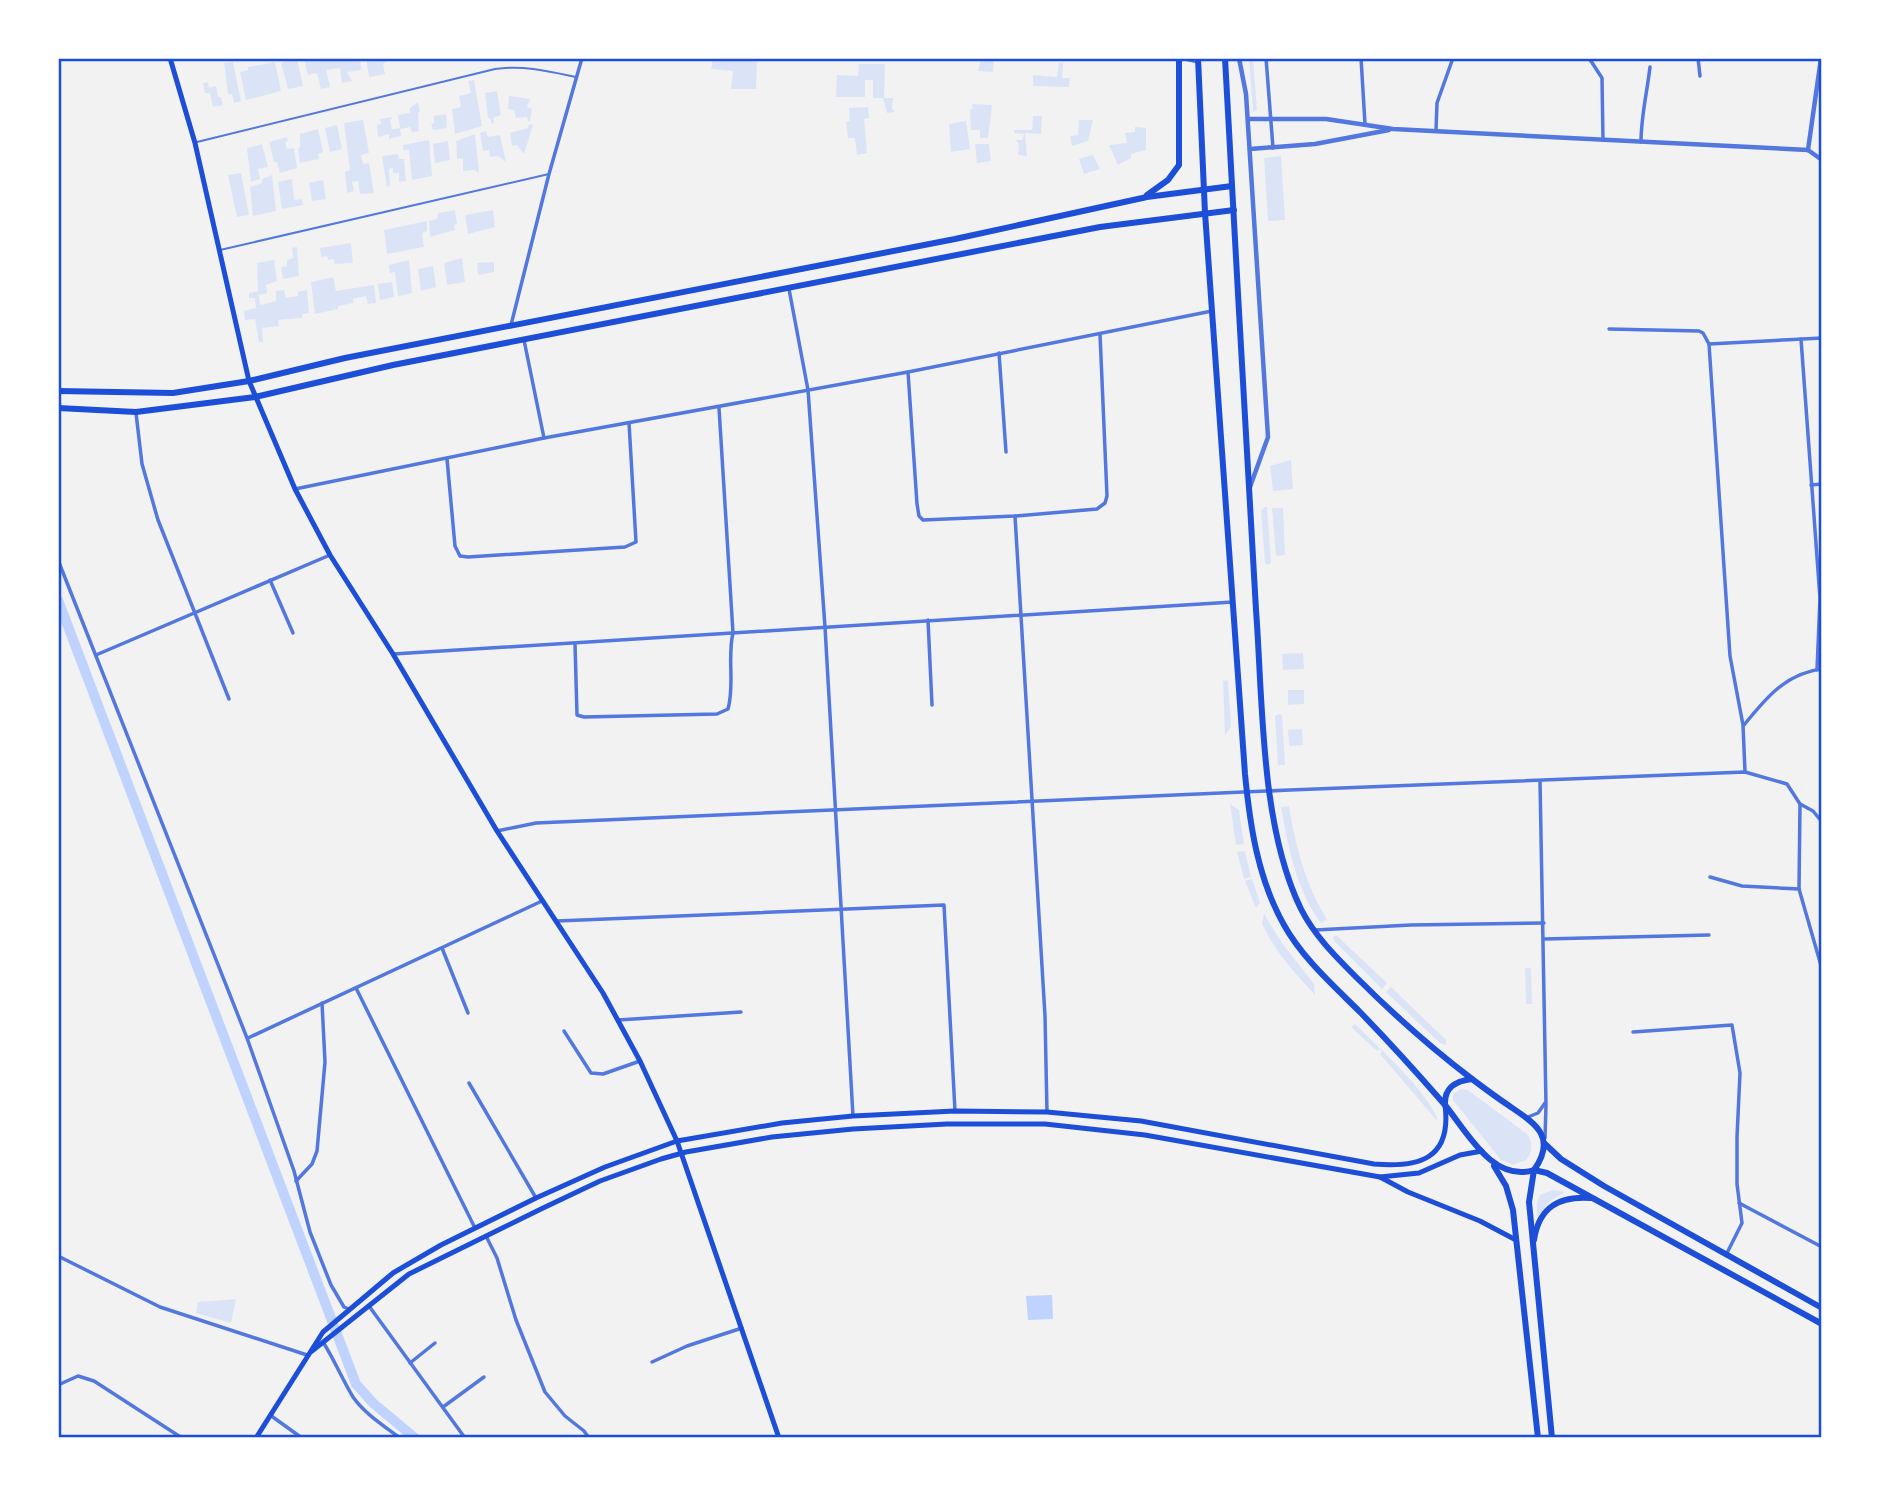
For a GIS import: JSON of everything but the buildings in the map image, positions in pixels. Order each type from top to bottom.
[{"type":"main road","points":[[170,58],[195,143],[249,381],[295,489],[330,555],[393,654],[497,831],[557,920],[640,1061],[677,1141],[779,1438]]},
{"type":"main road","points":[[1139,199],[1168,180],[1179,165],[1180,58]]},
{"type":"main road","points":[[1225,58],[1269,791],[1287,875],[1300,908],[1313,929],[1346,968],[1421,1041],[1536,1125],[1544,1143],[1554,1154],[1593,1179],[1822,1308]]},
{"type":"main road","points":[[1198,60],[1205,213],[1247,792],[1260,864],[1284,926],[1308,959],[1402,1056],[1445,1105],[1493,1164],[1509,1192],[1517,1240],[1538,1438]]},
{"type":"main road","points":[[58,391],[173,393],[249,381],[345,358],[963,238],[1139,199],[1233,186]]},
{"type":"main road","points":[[58,408],[136,412],[255,397],[345,374],[1100,228],[1234,210]]},
{"type":"main road","points":[[256,1438],[307,1354],[348,1310],[408,1263],[536,1198],[606,1167],[677,1141],[769,1125],[853,1116],[955,1111],[1047,1112],[1141,1121],[1374,1164],[1395,1165],[1417,1162],[1434,1153],[1443,1139],[1446,1127],[1445,1097],[1450,1087],[1458,1081],[1472,1079]]},
{"type":"main road","points":[[324,1338],[409,1274],[600,1181],[681,1153],[809,1133],[994,1123],[1045,1124],[1126,1132],[1380,1177],[1419,1173],[1460,1155],[1482,1151]]},
{"type":"main road","points":[[1544,1143],[1540,1162],[1534,1170],[1529,1202],[1552,1438]]},
{"type":"main road","points":[[1493,1164],[1513,1173],[1534,1170],[1547,1173],[1822,1324]]},
{"type":"main road","points":[[1380,1177],[1517,1240]]},
{"type":"main road","points":[[1533,1256],[1537,1227],[1550,1208],[1566,1199],[1595,1199]]},
{"type":"street","points":[[511,325],[582,58]]},
{"type":"street","points":[[1180,58],[1198,60]]},
{"type":"street","points":[[1239,58],[1248,119],[1268,437],[1249,491]]},
{"type":"street","points":[[1266,58],[1273,148]]},
{"type":"street","points":[[1361,58],[1365,124]]},
{"type":"street","points":[[1436,130],[1437,103],[1452,58]]},
{"type":"street","points":[[1589,58],[1602,78],[1603,140]]},
{"type":"street","points":[[1698,58],[1700,76]]},
{"type":"street","points":[[1808,150],[1821,58]]},
{"type":"street","points":[[1641,142],[1650,67]]},
{"type":"street","points":[[1248,119],[1299,117],[1393,129],[1808,150],[1822,160]]},
{"type":"street","points":[[1250,149],[1315,144],[1393,129]]},
{"type":"street","points":[[789,288],[808,390],[825,627],[853,1116]]},
{"type":"street","points":[[295,489],[544,438],[908,372],[1214,311]]},
{"type":"street","points":[[1609,329],[1699,331],[1703,332],[1709,344],[1730,656],[1743,725],[1745,772]]},
{"type":"street","points":[[908,372],[919,516],[923,520],[1097,509],[1105,503],[1100,334]]},
{"type":"street","points":[[1709,344],[1822,338]]},
{"type":"street","points":[[1743,725],[1780,686],[1820,669],[1821,598],[1801,339]]},
{"type":"street","points":[[524,340],[544,438]]},
{"type":"street","points":[[999,353],[1006,452]]},
{"type":"street","points":[[575,644],[577,715],[717,714],[728,709],[732,694],[730,659],[733,633],[719,407]]},
{"type":"street","points":[[136,412],[142,464],[158,520],[229,699]]},
{"type":"street","points":[[447,459],[455,546],[460,556],[625,547],[636,542],[629,423]]},
{"type":"street","points":[[1811,485],[1822,484]]},
{"type":"street","points":[[1015,516],[1045,1016],[1047,1112]]},
{"type":"street","points":[[96,655],[330,555]]},
{"type":"street","points":[[58,561],[247,1038],[296,1181],[310,1233],[331,1285],[348,1310]]},
{"type":"street","points":[[270,580],[293,633]]},
{"type":"street","points":[[393,654],[1234,602]]},
{"type":"street","points":[[928,621],[932,705]]},
{"type":"street","points":[[497,831],[536,823],[1745,772],[1787,783],[1800,804],[1813,811],[1822,822]]},
{"type":"street","points":[[1540,781],[1546,1101],[1544,1143]]},
{"type":"street","points":[[1800,804],[1799,888],[1822,969]]},
{"type":"street","points":[[1710,877],[1742,886],[1799,888]]},
{"type":"street","points":[[247,1038],[544,900]]},
{"type":"street","points":[[557,920],[944,905],[955,1111]]},
{"type":"street","points":[[1313,929],[1544,923]]},
{"type":"street","points":[[1544,939],[1709,935]]},
{"type":"street","points":[[442,948],[468,1013]]},
{"type":"street","points":[[356,988],[475,1228]]},
{"type":"street","points":[[296,1181],[312,1164],[317,1150],[324,1062],[322,1003]]},
{"type":"street","points":[[618,1020],[741,1012]]},
{"type":"street","points":[[1633,1032],[1732,1026],[1740,1073],[1737,1137],[1742,1223],[1726,1255]]},
{"type":"street","points":[[564,1031],[591,1073],[603,1074],[640,1061]]},
{"type":"street","points":[[469,1083],[536,1198]]},
{"type":"street","points":[[1526,1117],[1538,1113],[1546,1101]]},
{"type":"street","points":[[1295,1161],[1293,1154],[1297,1149]]},
{"type":"street","points":[[1740,1203],[1822,1247]]},
{"type":"street","points":[[486,1236],[497,1258],[516,1320],[545,1392],[565,1416],[589,1438]]},
{"type":"street","points":[[58,1256],[160,1307],[307,1354]]},
{"type":"street","points":[[369,1306],[465,1438]]},
{"type":"street","points":[[652,1362],[687,1346],[742,1328]]},
{"type":"street","points":[[324,1338],[358,1402],[400,1438]]},
{"type":"street","points":[[410,1363],[435,1343]]},
{"type":"street","points":[[58,1385],[78,1376],[94,1381],[182,1438]]},
{"type":"street","points":[[443,1407],[484,1377]]},
{"type":"street","points":[[270,1415],[302,1438]]},
{"type":"lane","points":[[195,143],[495,69],[533,67],[576,78]]},
{"type":"lane","points":[[219,250],[549,174]]},
{"type":"shaded area","points":[[286,58],[297,58],[303,86],[288,89],[281,63],[287,61]]},
{"type":"shaded area","points":[[304,58],[360,58],[361,70],[347,72],[352,81],[342,83],[340,68],[326,70],[330,87],[321,89],[317,73],[308,75]]},
{"type":"shaded area","points":[[366,58],[385,58],[385,74],[369,77]]},
{"type":"shaded area","points":[[713,58],[757,58],[756,89],[731,89],[733,71],[711,69]]},
{"type":"shaded area","points":[[981,58],[994,58],[993,72],[978,71]]},
{"type":"shaded area","points":[[1249,58],[1253,58],[1257,110],[1253,112]]},
{"type":"shaded area","points":[[233,62],[241,101],[234,103],[232,94],[228,94],[224,63]]},
{"type":"shaded area","points":[[275,62],[281,91],[246,100],[240,72],[248,70],[248,67]]},
{"type":"shaded area","points":[[1059,63],[1063,63],[1062,78],[1070,78],[1069,87],[1033,86],[1033,75],[1057,77]]},
{"type":"shaded area","points":[[859,64],[885,64],[884,98],[893,98],[892,108],[895,112],[887,113],[883,98],[873,98],[873,80],[865,80],[865,97],[836,97],[837,75],[858,76]]},
{"type":"shaded area","points":[[474,80],[482,126],[455,134],[452,109],[461,107],[459,96],[471,93],[468,81]]},
{"type":"shaded area","points":[[208,82],[209,88],[216,86],[223,105],[213,107],[210,93],[205,93],[203,83]]},
{"type":"shaded area","points":[[497,91],[501,115],[493,118],[492,124],[488,118],[485,93]]},
{"type":"shaded area","points":[[509,96],[530,99],[527,107],[532,109],[530,121],[527,117],[516,118],[514,110],[508,109]]},
{"type":"shaded area","points":[[418,102],[419,131],[412,132],[410,127],[400,129],[401,136],[389,139],[389,134],[378,137],[377,125],[381,124],[380,119],[393,117],[390,120],[392,129],[400,128],[398,115],[410,113],[410,108]]},
{"type":"shaded area","points":[[972,104],[992,105],[988,138],[980,138],[980,130],[971,130]]},
{"type":"shaded area","points":[[868,107],[869,118],[864,119],[867,153],[857,155],[855,138],[848,138],[846,122],[850,121],[849,108]]},
{"type":"shaded area","points":[[446,114],[447,128],[433,130],[431,124],[434,123],[434,116]]},
{"type":"shaded area","points":[[1033,116],[1042,116],[1041,134],[1025,133],[1027,156],[1018,155],[1019,144],[1016,140],[1022,140],[1024,134],[1014,133],[1014,130],[1032,130]]},
{"type":"shaded area","points":[[363,120],[369,153],[361,155],[363,164],[369,163],[374,193],[360,194],[358,181],[352,182],[354,191],[347,193],[345,172],[350,170],[344,123]]},
{"type":"shaded area","points":[[1079,120],[1093,120],[1088,141],[1072,146],[1070,136],[1078,135]]},
{"type":"shaded area","points":[[966,121],[970,149],[951,152],[949,124]]},
{"type":"shaded area","points":[[529,124],[533,125],[524,154],[517,145],[512,146],[510,133],[528,128]]},
{"type":"shaded area","points":[[337,125],[342,149],[330,152],[325,128]]},
{"type":"shaded area","points":[[1135,127],[1146,128],[1146,150],[1131,154],[1131,158],[1118,165],[1109,145],[1127,143],[1125,133],[1135,132]]},
{"type":"shaded area","points":[[318,129],[323,152],[318,154],[319,159],[300,163],[300,134]]},
{"type":"shaded area","points":[[486,131],[488,137],[500,135],[506,162],[498,156],[490,157],[489,150],[483,151],[480,133]]},
{"type":"shaded area","points":[[475,134],[479,173],[474,170],[463,171],[463,158],[457,159],[456,141]]},
{"type":"shaded area","points":[[287,137],[287,149],[294,148],[297,168],[280,173],[269,142]]},
{"type":"shaded area","points":[[429,140],[432,176],[412,180],[409,150],[403,150],[403,145]]},
{"type":"shaded area","points":[[448,141],[450,160],[435,163],[433,144]]},
{"type":"shaded area","points":[[262,144],[268,167],[258,169],[260,179],[251,182],[247,148]]},
{"type":"shaded area","points":[[975,144],[989,144],[991,161],[977,163]]},
{"type":"shaded area","points":[[398,154],[399,159],[404,159],[406,181],[399,182],[399,173],[393,173],[393,168],[389,169],[390,186],[387,187],[382,156]]},
{"type":"shaded area","points":[[1093,155],[1100,169],[1084,174],[1079,159]]},
{"type":"shaded area","points":[[1281,156],[1285,220],[1268,221],[1264,158]]},
{"type":"shaded area","points":[[241,173],[249,215],[237,217],[228,175]]},
{"type":"shaded area","points":[[272,175],[276,211],[253,216],[250,187],[262,183],[262,179]]},
{"type":"shaded area","points":[[292,179],[294,200],[302,199],[303,205],[282,209],[278,182]]},
{"type":"shaded area","points":[[323,180],[326,199],[312,201],[309,183]]},
{"type":"shaded area","points":[[455,210],[455,230],[430,237],[429,221],[437,219],[438,213]]},
{"type":"shaded area","points":[[493,210],[495,227],[468,234],[465,215]]},
{"type":"shaded area","points":[[427,221],[427,231],[422,233],[424,247],[387,254],[384,230]]},
{"type":"shaded area","points":[[351,243],[353,263],[335,264],[334,259],[321,257],[320,248]]},
{"type":"shaded area","points":[[297,247],[299,276],[283,279],[281,267],[287,266],[287,260],[293,258],[292,248]]},
{"type":"shaded area","points":[[462,258],[465,282],[447,285],[444,263]]},
{"type":"shaded area","points":[[274,260],[277,281],[266,285],[267,293],[259,295],[260,305],[276,301],[276,291],[284,290],[286,298],[298,296],[298,292],[307,290],[309,313],[302,314],[302,318],[278,320],[279,326],[262,328],[263,342],[259,342],[255,319],[245,320],[244,311],[256,308],[255,298],[249,298],[249,293],[258,291],[257,263]]},
{"type":"shaded area","points":[[409,260],[412,293],[398,296],[395,272],[390,273],[389,265]]},
{"type":"shaded area","points":[[494,262],[494,272],[478,275],[477,263]]},
{"type":"shaded area","points":[[433,266],[436,287],[421,291],[418,269]]},
{"type":"shaded area","points":[[333,277],[336,291],[374,285],[376,303],[368,304],[366,296],[353,299],[353,303],[338,306],[338,309],[315,314],[311,282]]},
{"type":"shaded area","points":[[392,282],[394,297],[380,300],[378,284]]},
{"type":"shaded area","points":[[1291,460],[1293,489],[1273,491],[1270,466]]},
{"type":"shaded area","points":[[1265,507],[1271,563],[1267,565],[1261,510]]},
{"type":"shaded area","points":[[1272,508],[1283,508],[1285,555],[1276,556]]},
{"type":"shaded area","points":[[1303,653],[1304,669],[1283,670],[1282,654]]},
{"type":"shaded area","points":[[1228,680],[1231,727],[1225,735],[1223,681]]},
{"type":"shaded area","points":[[1288,690],[1304,690],[1304,704],[1288,705]]},
{"type":"shaded area","points":[[1282,715],[1285,765],[1278,765],[1275,716]]},
{"type":"shaded area","points":[[1302,729],[1303,745],[1289,746],[1288,730]]},
{"type":"shaded area","points":[[1230,804],[1239,810],[1244,844],[1236,845]]},
{"type":"shaded area","points":[[1289,806],[1302,865],[1327,919],[1321,923],[1305,896],[1294,867],[1281,807]]},
{"type":"shaded area","points":[[1245,851],[1251,877],[1244,879],[1237,852]]},
{"type":"shaded area","points":[[1252,879],[1260,903],[1256,908],[1245,881]]},
{"type":"shaded area","points":[[1264,914],[1282,943],[1314,984],[1315,995],[1272,943],[1262,923]]},
{"type":"shaded area","points":[[1336,935],[1387,983],[1382,989],[1335,942],[1333,937]]},
{"type":"shaded area","points":[[1525,968],[1531,968],[1532,1004],[1526,1004]]},
{"type":"shaded area","points":[[1391,987],[1446,1040],[1446,1045],[1440,1043],[1386,992]]},
{"type":"shaded area","points":[[1355,1024],[1389,1057],[1415,1085],[1434,1111],[1438,1122],[1380,1054],[1380,1049],[1377,1051],[1351,1027]]},
{"type":"shaded area","points":[[1461,1089],[1468,1090],[1527,1134],[1531,1147],[1526,1160],[1513,1165],[1501,1160],[1453,1100],[1453,1094]]},
{"type":"shaded area","points":[[1553,1190],[1565,1192],[1550,1201],[1537,1217],[1540,1195]]},
{"type":"shaded area","points":[[236,1299],[231,1323],[196,1313],[198,1302]]},
{"type":"water","points":[[1052,1295],[1053,1319],[1028,1320],[1026,1296]]},
{"type":"waterway","points":[[58,600],[356,1384],[373,1403],[415,1438]]}]
